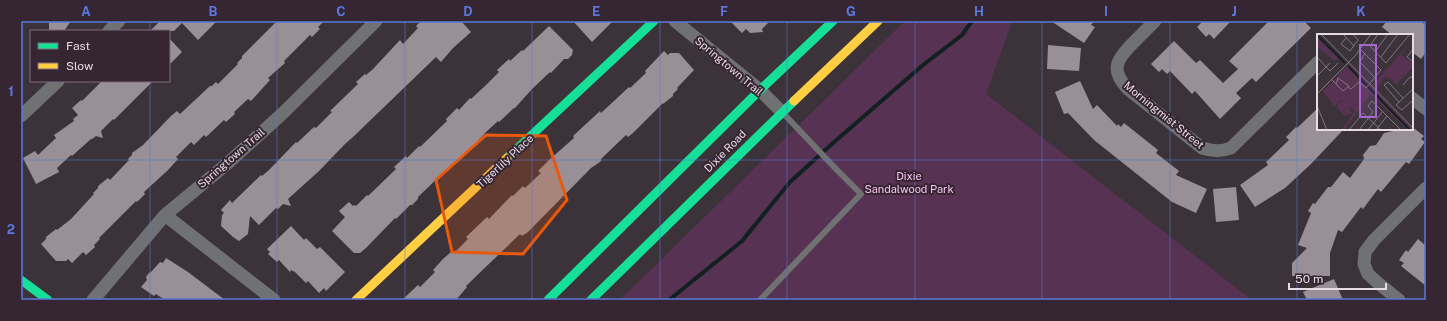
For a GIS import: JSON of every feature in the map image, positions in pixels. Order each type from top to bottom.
[{"type":"main road","name":"Tigerlily Place","points":[[356,300],[654,21]]},
{"type":"main road","name":"Dixie Road","points":[[548,300],[760,90],[833,21]]},
{"type":"main road","name":"Dixie Road","points":[[590,300],[782,112],[878,21]]},
{"type":"main road","points":[[21,280],[48,300]]},
{"type":"street","points":[[109,30],[119,21]]},
{"type":"street","name":"Springtown Trail","points":[[92,300],[165,216],[228,163],[277,118],[376,21]]},
{"type":"street","name":"Springtown Trail","points":[[675,21],[760,90],[782,112]]},
{"type":"street","name":"Morningmist Street","points":[[1155,21],[1122,54],[1118,62],[1118,76],[1121,82],[1128,89],[1202,148],[1210,151],[1224,151],[1231,148],[1317,63]]},
{"type":"street","points":[[21,116],[57,82]]},
{"type":"street","points":[[1413,99],[1426,109]]},
{"type":"street","points":[[1399,300],[1368,274],[1364,264],[1365,252],[1374,240],[1426,188]]},
{"type":"street","points":[[165,216],[274,300]]},
{"type":"lane","points":[[760,300],[861,194],[815,148],[782,112]]},
{"type":"highlighted area","points":[[486,135],[546,136],[567,200],[523,254],[452,252],[436,180]]},
{"type":"green space","name":"Dixie Sandalwood Park","points":[[905,21],[1012,21],[986,94],[1252,300],[620,300]]},
{"type":"building","points":[[49,21],[71,21],[65,30],[49,30]]},
{"type":"building","points":[[160,21],[217,21],[198,40],[182,23],[174,31],[151,30]]},
{"type":"building","points":[[277,21],[324,21],[318,27],[320,29],[312,37],[310,35],[284,61],[285,63],[268,78],[270,80],[251,101],[248,99],[234,112],[235,114],[226,122],[224,120],[206,137],[204,135],[194,145],[191,142],[176,157],[178,159],[168,170],[144,192],[145,194],[99,238],[100,239],[94,245],[95,247],[86,255],[83,252],[72,263],[68,259],[66,261],[56,261],[41,244],[46,237],[71,219],[94,194],[93,193],[98,186],[108,178],[110,180],[129,160],[128,159],[132,153],[143,145],[171,116],[177,111],[180,114],[210,86],[216,82],[218,84],[238,64],[237,63],[242,56]]},
{"type":"building","points":[[421,21],[461,21],[471,32],[453,48],[441,62],[436,57],[319,171],[288,199],[291,206],[283,204],[278,209],[276,208],[259,225],[250,216],[248,234],[239,241],[221,226],[222,215],[224,213],[221,210],[230,200],[232,203],[261,175],[262,176],[269,170],[296,142],[297,143],[314,127],[316,128],[332,112],[330,111],[358,84],[356,82],[373,69],[400,40],[403,44],[418,28],[416,26]]},
{"type":"building","points":[[573,21],[613,21],[592,42]]},
{"type":"building","points":[[730,21],[770,21],[762,29],[763,32],[750,33],[746,29],[742,33]]},
{"type":"building","points":[[1051,21],[1094,21],[1091,25],[1095,27],[1084,43]]},
{"type":"building","points":[[1203,21],[1231,21],[1214,39],[1209,34],[1206,37],[1197,27]]},
{"type":"building","points":[[1269,21],[1304,21],[1311,28],[1256,82],[1252,78],[1236,93],[1241,98],[1220,119],[1195,91],[1192,94],[1170,71],[1167,74],[1162,69],[1159,72],[1151,64],[1174,41],[1196,63],[1200,60],[1223,83],[1238,69],[1229,61]]},
{"type":"building","points":[[1387,21],[1420,21],[1426,25],[1426,52],[1421,59],[1413,53],[1413,34],[1391,34],[1382,27]]},
{"type":"building","points":[[549,26],[573,50],[572,55],[568,59],[564,59],[551,73],[550,72],[515,108],[486,132],[464,156],[447,171],[446,170],[418,197],[412,205],[410,205],[396,219],[395,218],[366,248],[360,253],[354,253],[332,231],[345,217],[339,211],[349,202],[353,206],[356,206],[367,195],[368,196],[396,169],[394,167],[406,156],[407,158],[419,146],[420,147],[447,121],[446,119],[457,108],[459,110],[470,98],[471,99],[485,86],[499,72],[497,70],[509,59],[510,61],[522,50],[523,51]]},
{"type":"building","points":[[170,39],[182,52],[170,64]]},
{"type":"building","points":[[1048,45],[1081,48],[1079,71],[1047,69]]},
{"type":"building","points":[[664,51],[668,55],[670,53],[679,53],[694,70],[677,88],[678,89],[673,96],[663,103],[628,137],[626,135],[528,232],[522,236],[520,234],[466,286],[467,287],[456,300],[402,300],[418,285],[420,287],[435,272],[433,270],[443,259],[452,251],[454,253],[468,239],[466,237],[487,217],[489,219],[512,195],[513,196],[523,186],[525,188],[541,173],[538,171],[574,138],[573,136],[600,111],[601,113],[629,87],[630,88],[646,73],[645,71]]},
{"type":"building","points":[[1080,81],[1093,109],[1097,105],[1117,126],[1118,124],[1121,127],[1124,123],[1158,150],[1156,153],[1179,171],[1176,175],[1207,189],[1196,213],[1172,202],[1094,140],[1068,113],[1064,114],[1055,92]]},
{"type":"building","points":[[101,82],[152,82],[101,131],[103,138],[96,136],[91,139],[57,168],[59,172],[36,184],[23,158],[35,151],[38,155],[56,138],[54,135],[74,121],[73,119],[78,115],[72,108],[81,100],[82,101]]},
{"type":"building","points":[[1317,109],[1317,130],[1343,130],[1311,164],[1285,188],[1255,207],[1240,185],[1268,165],[1266,162],[1289,140],[1286,137],[1296,127],[1297,128]]},
{"type":"building","points":[[1415,129],[1424,136],[1421,139],[1425,142],[1409,164],[1406,162],[1381,192],[1378,189],[1363,209],[1361,207],[1342,232],[1338,230],[1330,253],[1330,276],[1292,276],[1292,263],[1307,248],[1298,245],[1311,213],[1308,211],[1313,203],[1315,204],[1328,187],[1331,187],[1343,172],[1350,178],[1364,159],[1363,155],[1370,146],[1376,145],[1384,133]]},
{"type":"building","points":[[1236,187],[1239,220],[1216,222],[1213,189]]},
{"type":"building","points":[[291,226],[304,240],[306,238],[317,249],[320,247],[345,272],[326,291],[324,288],[319,293],[308,281],[306,283],[295,272],[291,270],[290,272],[279,260],[277,262],[268,254],[270,252],[267,249]]},
{"type":"building","points":[[1418,239],[1426,246],[1426,286],[1401,266],[1404,263],[1399,260],[1406,250],[1408,252]]},
{"type":"building","points":[[166,258],[188,272],[225,300],[165,300],[156,294],[154,296],[141,287],[147,280],[146,277],[149,273],[160,262],[163,263]]},
{"type":"building","points":[[1334,279],[1343,300],[1307,300],[1303,292]]},
{"type":"waterway","points":[[669,300],[742,241],[790,182],[923,65],[962,35],[972,21]]},
{"type":"traffic: fast","points":[[507,158],[654,21]]},
{"type":"traffic: fast","points":[[548,300],[760,90],[833,21]]},
{"type":"traffic: fast","points":[[591,300],[794,101]]},
{"type":"traffic: fast","points":[[21,280],[48,300]]},
{"type":"traffic: slow","points":[[794,101],[878,21]]},
{"type":"traffic: slow","points":[[356,300],[507,158]]}]
